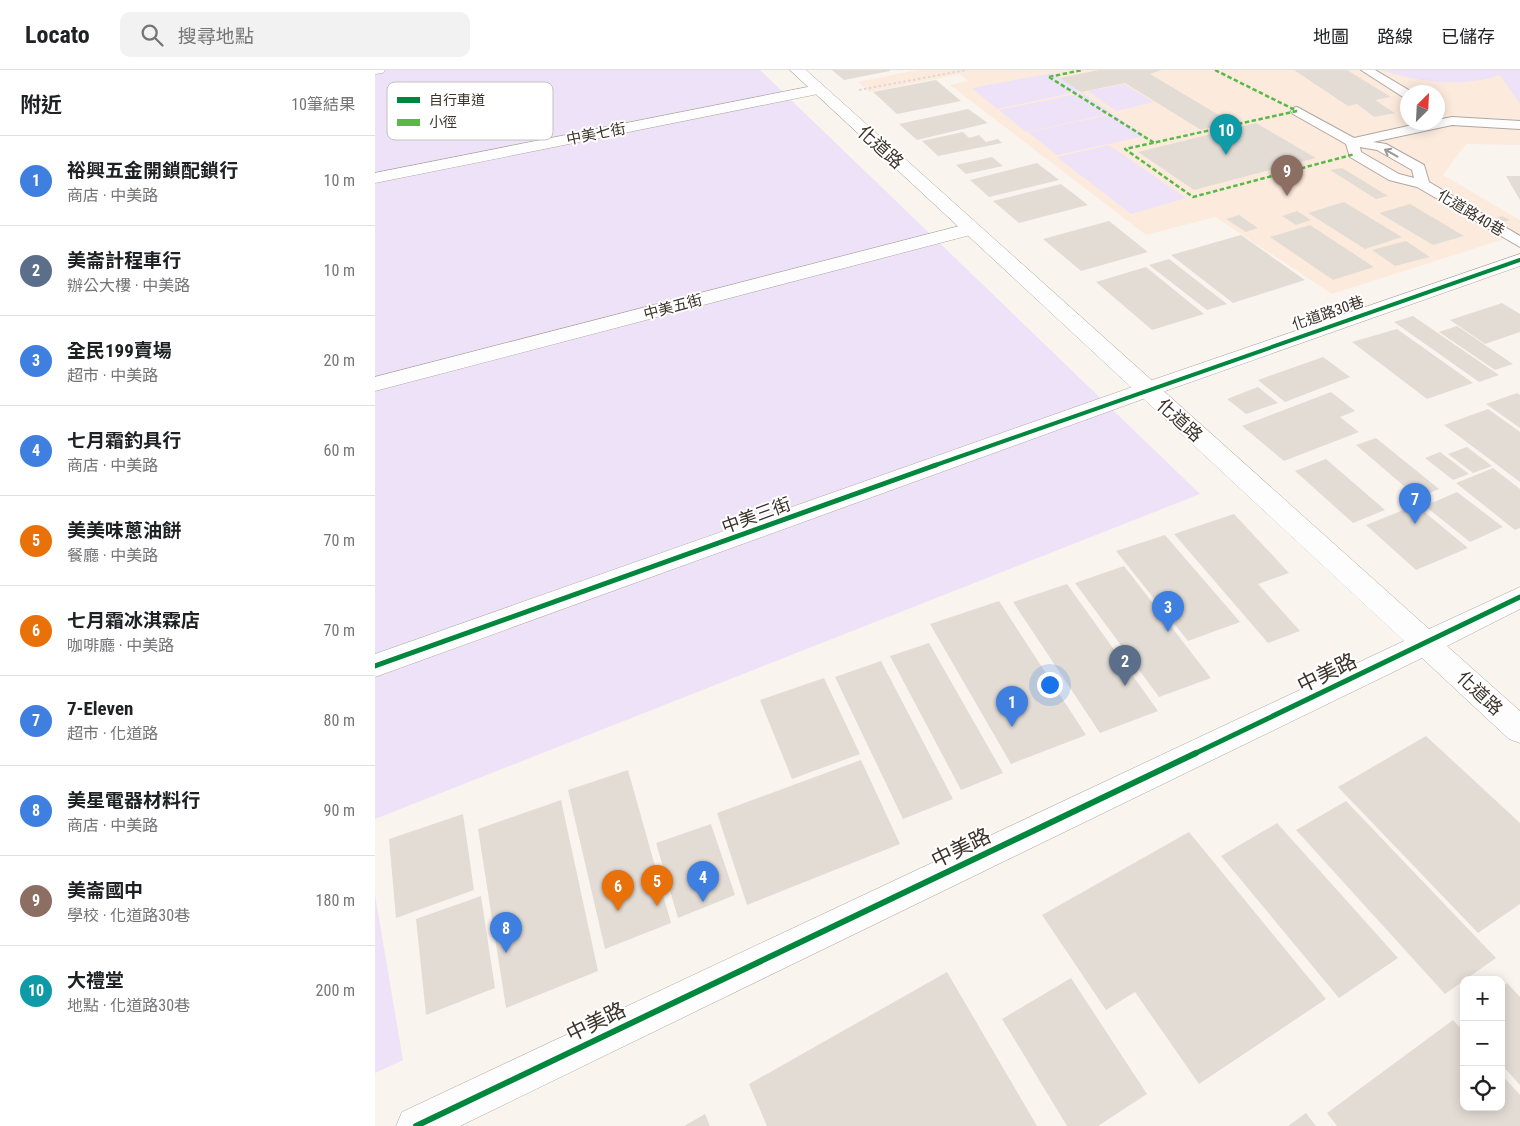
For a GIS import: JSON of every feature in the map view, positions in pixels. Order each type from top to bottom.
[{"type":"street","name":"化道路","points":[[797,70],[1146,390],[1427,643],[1520,730]]},
{"type":"street","name":"中美七街","points":[[375,178],[818,90]]},
{"type":"street","name":"中美五街","points":[[375,384],[971,229]]},
{"type":"street","name":"化道路30巷","points":[[1146,390],[1519,256]]},
{"type":"street","name":"中美三街","points":[[375,666],[1146,390]]},
{"type":"street","name":"中美路","points":[[416,1126],[1520,597]]},
{"type":"lane","points":[[1367,70],[1400,90]]},
{"type":"lane","points":[[1297,111],[1351,142],[1381,147],[1419,168],[1422,184],[1395,178],[1355,154],[1351,142]]},
{"type":"lane","points":[[1445,117],[1452,121]]},
{"type":"lane","points":[[1351,142],[1452,121],[1520,125]]},
{"type":"lane","name":"化道路40巷","points":[[1422,184],[1519,256]]},
{"type":"path","points":[[818,90],[866,90],[966,70]]},
{"type":"shaded area","points":[[375,70],[760,70],[1200,494],[375,819]]},
{"type":"shaded area","points":[[917,70],[1520,70],[1520,145],[1466,144],[1443,175],[1520,220],[1520,234],[1332,294],[1215,217],[1146,235],[950,85],[968,81],[960,74],[870,92],[858,82]]},
{"type":"shaded area","points":[[1381,70],[1520,70],[1520,104],[1500,75],[1471,81],[1441,82],[1410,78]]},
{"type":"shaded area","points":[[1053,73],[1081,91],[997,109],[972,88]]},
{"type":"shaded area","points":[[1124,84],[1154,102],[1116,111],[1088,91]]},
{"type":"shaded area","points":[[1082,93],[1112,113],[1026,132],[999,110]]},
{"type":"shaded area","points":[[1113,114],[1145,136],[1057,155],[1028,132]]},
{"type":"shaded area","points":[[1109,145],[1186,198],[1131,214],[1057,157]]},
{"type":"shaded area","points":[[375,895],[403,1060],[375,1073]]},
{"type":"building","points":[[832,70],[890,70],[890,71],[844,80]]},
{"type":"building","points":[[1099,70],[1162,70],[1150,74],[1232,123],[1201,130],[1125,83],[1081,92],[1060,78]]},
{"type":"building","points":[[1294,70],[1347,70],[1391,97],[1375,100],[1395,113],[1374,117],[1357,104],[1348,106]]},
{"type":"building","points":[[936,80],[961,101],[897,114],[873,92]]},
{"type":"building","points":[[968,109],[988,123],[917,140],[899,124]]},
{"type":"building","points":[[1256,123],[1316,158],[1194,190],[1138,152]]},
{"type":"building","points":[[963,132],[969,138],[979,135],[986,142],[998,139],[1002,143],[938,156],[922,141]]},
{"type":"building","points":[[992,157],[1003,166],[966,174],[956,165]]},
{"type":"building","points":[[1037,163],[1059,180],[989,197],[970,180]]},
{"type":"building","points":[[1342,168],[1388,196],[1376,199],[1330,170]]},
{"type":"building","points":[[1506,176],[1520,176],[1520,200]]},
{"type":"building","points":[[1061,184],[1088,205],[1019,223],[993,201]]},
{"type":"building","points":[[1344,202],[1402,237],[1365,249],[1308,213]]},
{"type":"building","points":[[1410,204],[1464,236],[1433,245],[1379,213]]},
{"type":"building","points":[[1297,211],[1311,220],[1296,225],[1282,216]]},
{"type":"building","points":[[1239,215],[1258,228],[1246,232],[1226,219]]},
{"type":"building","points":[[1502,216],[1510,220],[1496,224],[1488,220]]},
{"type":"building","points":[[1109,221],[1148,252],[1081,271],[1043,239]]},
{"type":"building","points":[[1310,225],[1374,267],[1333,280],[1270,237]]},
{"type":"building","points":[[1241,235],[1305,280],[1233,303],[1171,255]]},
{"type":"building","points":[[1406,241],[1430,257],[1395,266],[1372,250]]},
{"type":"building","points":[[1169,259],[1227,304],[1207,310],[1149,265]]},
{"type":"building","points":[[1146,267],[1204,314],[1152,330],[1096,282]]},
{"type":"building","points":[[1502,303],[1520,314],[1520,332],[1485,344],[1450,320]]},
{"type":"building","points":[[1413,316],[1499,375],[1479,382],[1394,322]]},
{"type":"building","points":[[1457,326],[1513,364],[1495,370],[1439,332]]},
{"type":"building","points":[[1397,329],[1473,383],[1427,399],[1352,342]]},
{"type":"building","points":[[1323,357],[1350,377],[1285,402],[1258,380]]},
{"type":"building","points":[[1258,387],[1278,403],[1246,414],[1227,399]]},
{"type":"building","points":[[1331,392],[1355,411],[1340,417],[1359,432],[1284,461],[1242,426]]},
{"type":"building","points":[[1517,393],[1520,395],[1520,428],[1486,404]]},
{"type":"building","points":[[1488,409],[1520,432],[1520,482],[1444,425]]},
{"type":"building","points":[[1376,438],[1439,489],[1418,498],[1356,445]]},
{"type":"building","points":[[1467,447],[1492,466],[1473,473],[1448,454]]},
{"type":"building","points":[[1440,452],[1469,474],[1453,480],[1425,458]]},
{"type":"building","points":[[1326,459],[1385,510],[1353,523],[1295,471]]},
{"type":"building","points":[[1493,468],[1520,489],[1520,528],[1515,530],[1456,483]]},
{"type":"building","points":[[1457,492],[1503,527],[1470,542],[1425,506]]},
{"type":"building","points":[[1416,505],[1468,548],[1416,570],[1366,525]]},
{"type":"building","points":[[1234,514],[1289,573],[1258,584],[1300,631],[1268,643],[1174,534]]},
{"type":"building","points":[[1165,535],[1240,622],[1188,641],[1116,551]]},
{"type":"building","points":[[1124,566],[1211,678],[1159,697],[1075,583]]},
{"type":"building","points":[[1067,584],[1158,711],[1100,733],[1013,602]]},
{"type":"building","points":[[999,601],[1086,735],[1011,764],[930,624]]},
{"type":"building","points":[[929,643],[1003,773],[961,790],[890,656]]},
{"type":"building","points":[[881,661],[953,799],[903,819],[835,677]]},
{"type":"building","points":[[824,678],[860,754],[792,779],[760,700]]},
{"type":"building","points":[[1426,736],[1520,823],[1520,904],[1478,933],[1338,787]]},
{"type":"building","points":[[861,760],[900,844],[747,905],[717,813]]},
{"type":"building","points":[[628,770],[671,923],[605,949],[568,790]]},
{"type":"building","points":[[561,800],[598,971],[506,1008],[478,829]]},
{"type":"building","points":[[1346,801],[1496,958],[1470,976],[1460,976],[1460,983],[1445,994],[1296,830]]},
{"type":"building","points":[[463,814],[474,890],[396,918],[389,839]]},
{"type":"building","points":[[1277,823],[1398,958],[1339,998],[1221,856]]},
{"type":"building","points":[[711,824],[735,895],[678,918],[656,843]]},
{"type":"building","points":[[1189,832],[1326,999],[1199,1084],[1135,992],[1106,1010],[1042,915]]},
{"type":"building","points":[[481,896],[495,988],[426,1015],[416,919]]},
{"type":"building","points":[[947,972],[1037,1126],[767,1126],[749,1084]]},
{"type":"building","points":[[1071,978],[1147,1094],[1098,1126],[1067,1126],[1002,1019]]},
{"type":"building","points":[[1507,983],[1520,997],[1520,1085],[1505,1068],[1505,984]]},
{"type":"building","points":[[1453,1020],[1460,1028],[1460,1111],[1505,1111],[1505,1078],[1520,1095],[1520,1126],[1337,1126],[1327,1113]]},
{"type":"building","points":[[1306,1113],[1316,1126],[1288,1126]]},
{"type":"building","points":[[705,1114],[710,1126],[684,1126]]},
{"type":"marked path","points":[[1049,77],[1082,70]]},
{"type":"marked path","points":[[1215,70],[1297,111]]},
{"type":"marked path","points":[[1049,77],[1156,144]]},
{"type":"marked path","points":[[1297,111],[1125,149],[1193,197],[1355,154]]},
{"type":"cycle path","points":[[375,666],[1146,390],[1520,260]]},
{"type":"cycle path","points":[[416,1126],[1520,597]]},
{"type":"place","name":"大禮堂","points":[[1226,155]]},
{"type":"place","name":"美崙國中","points":[[1287,196]]},
{"type":"place","name":"7-Eleven","points":[[1415,524]]},
{"type":"place","name":"全民199賣場","points":[[1168,632]]},
{"type":"place","name":"美崙計程車行","points":[[1125,686]]},
{"type":"place","name":"裕興五金開鎖配鎖行","points":[[1012,727]]},
{"type":"place","name":"七月霜釣具行","points":[[703,902]]},
{"type":"place","name":"美美味蔥油餅","points":[[657,906]]},
{"type":"place","name":"七月霜冰淇霖店","points":[[618,911]]},
{"type":"place","name":"美星電器材料行","points":[[506,953]]}]
